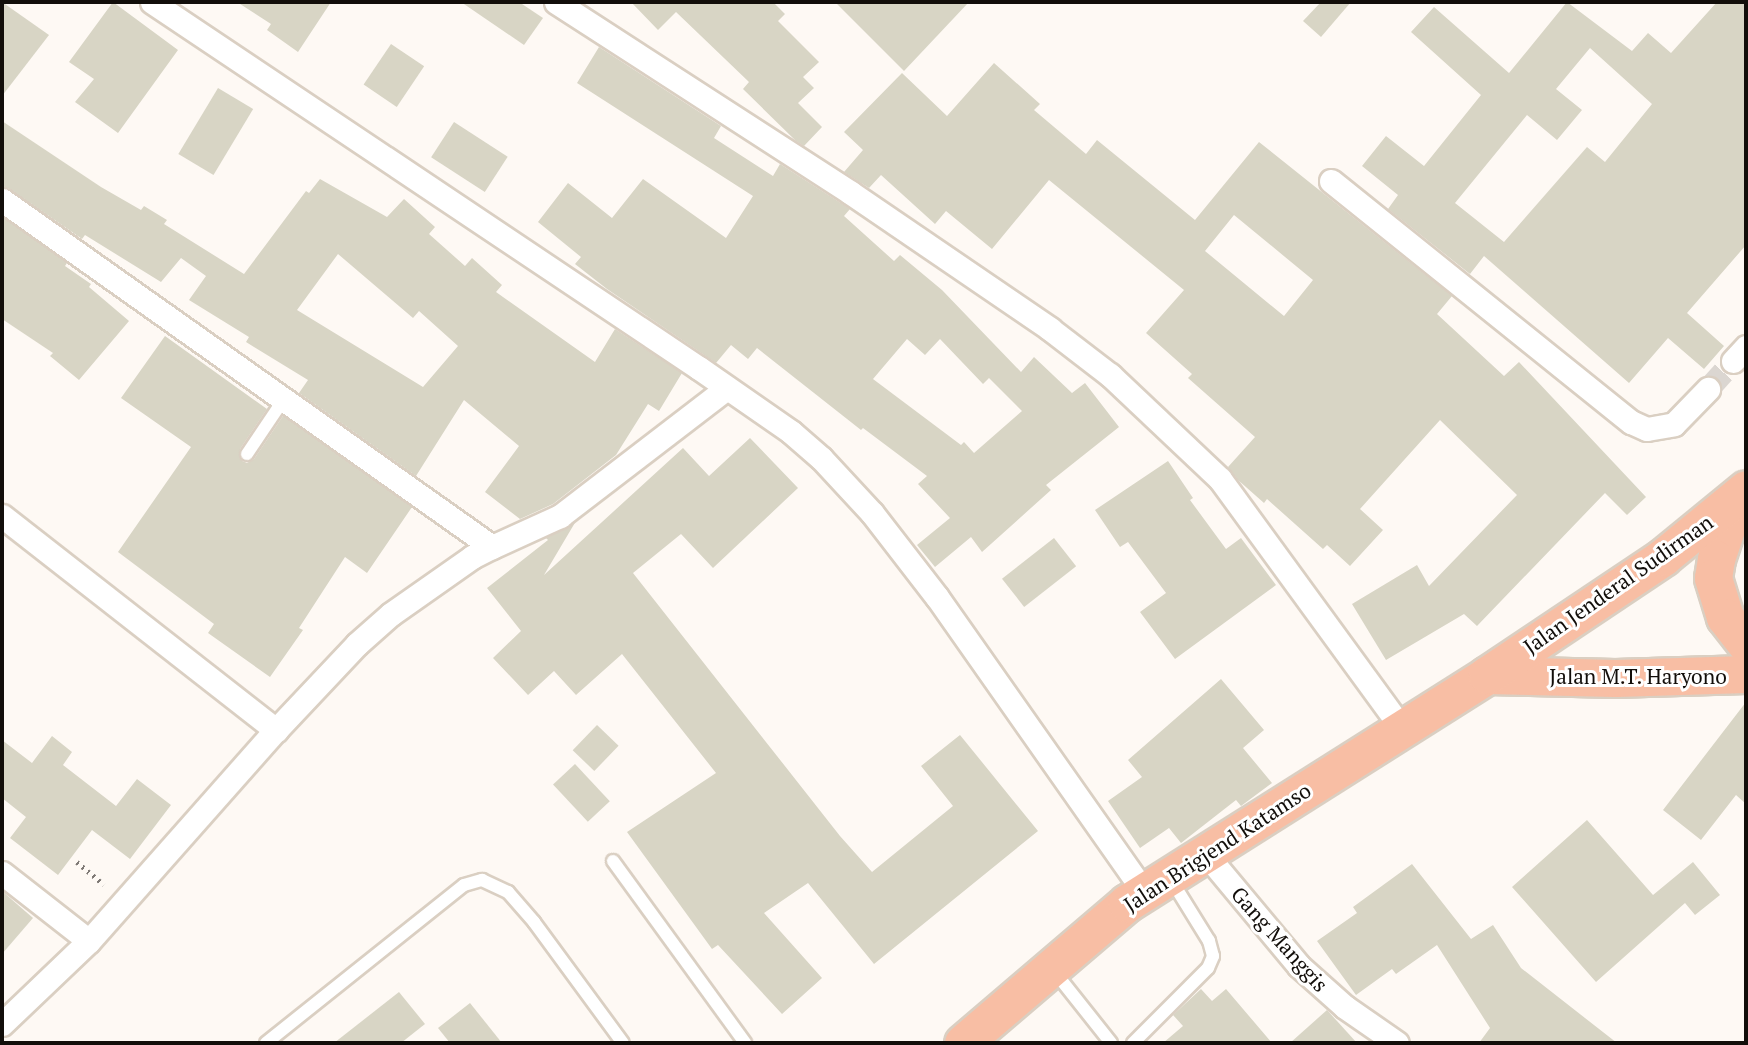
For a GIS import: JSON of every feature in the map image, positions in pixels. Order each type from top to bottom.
[{"type":"main road","points":[[1741,494],[1716,559],[1713,578],[1725,617],[1746,644]]},
{"type":"main road","name":"Jalan Jenderal Sudirman","points":[[1488,675],[1663,557],[1741,494]]},
{"type":"main road","name":"Jalan M.T. Haryono","points":[[1488,675],[1615,678],[1746,674]]},
{"type":"main road","name":"Jalan Brigjend Katamso","points":[[963,1043],[1156,884],[1488,675]]},
{"type":"street","points":[[152,2],[791,432],[821,458],[872,513],[1156,884]]},
{"type":"street","points":[[556,2],[851,193],[1050,329],[1110,375],[1220,480],[1404,730]]},
{"type":"street","points":[[1331,181],[1631,422],[1647,429],[1674,424],[1708,389]]},
{"type":"street","points":[[2,200],[492,547]]},
{"type":"street","points":[[2,1024],[89,941],[276,730],[333,669],[391,614],[472,557],[566,512],[726,388]]},
{"type":"street","points":[[2,516],[276,730]]},
{"type":"street","name":"Gang Manggis","points":[[1204,852],[1299,966],[1345,1007],[1397,1043]]},
{"type":"street","points":[[2,873],[89,941]]},
{"type":"lane","points":[[247,454],[284,399]]},
{"type":"lane","points":[[613,861],[745,1043]]},
{"type":"lane","points":[[266,1043],[464,885],[482,880],[508,892],[534,922],[623,1043]]},
{"type":"lane","points":[[1133,1043],[1208,968],[1213,956],[1209,941],[1156,884]]},
{"type":"lane","points":[[1052,968],[1111,1043]]},
{"type":"path","points":[[77,862],[123,902]]},
{"type":"building","points":[[2,2],[49,35],[2,96]]},
{"type":"building","points":[[113,2],[178,50],[118,133],[75,102],[94,79],[69,62]]},
{"type":"building","points":[[237,2],[331,2],[298,52],[267,30],[271,24]]},
{"type":"building","points":[[461,2],[519,2],[543,18],[524,45]]},
{"type":"building","points":[[631,2],[773,2],[785,14],[778,21],[819,62],[803,77],[814,88],[798,103],[822,127],[804,146],[796,141],[743,89],[749,82],[676,12],[658,30]]},
{"type":"building","points":[[835,2],[969,2],[904,71]]},
{"type":"building","points":[[1321,2],[1351,2],[1321,37],[1303,21]]},
{"type":"building","points":[[1567,2],[1632,51],[1648,33],[1671,53],[1717,2],[1746,2],[1746,245],[1687,313],[1724,346],[1704,369],[1668,338],[1629,383],[1484,256],[1470,274],[1388,209],[1398,195],[1362,166],[1386,136],[1424,166],[1481,95],[1411,32],[1434,7],[1509,73]],"holes":[[[1590,48],[1652,104],[1605,162],[1587,147],[1504,242],[1455,203],[1527,115],[1557,140],[1582,110],[1556,89]]]},
{"type":"building","points":[[391,44],[424,66],[397,107],[364,85]]},
{"type":"building","points":[[599,47],[721,126],[714,138],[773,176],[780,164],[850,209],[844,216],[894,261],[900,255],[942,290],[1021,372],[1034,357],[1072,393],[1085,383],[1119,427],[1046,485],[1051,490],[982,552],[971,537],[935,567],[917,545],[950,518],[918,484],[927,476],[863,428],[861,430],[757,348],[748,359],[731,345],[716,363],[575,264],[581,257],[538,222],[568,183],[612,218],[643,179],[726,238],[753,196],[577,83]],"holes":[[[907,339],[925,355],[940,339],[983,384],[989,378],[1022,411],[974,453],[964,442],[961,445],[873,379]]]},
{"type":"building","points":[[994,63],[1040,104],[1034,110],[1086,154],[1097,140],[1195,220],[1259,142],[1452,296],[1437,314],[1504,376],[1519,362],[1646,497],[1627,515],[1605,493],[1477,626],[1464,614],[1386,660],[1352,604],[1417,565],[1429,586],[1517,495],[1440,420],[1360,509],[1383,530],[1350,566],[1327,545],[1323,549],[1267,499],[1264,503],[1238,480],[1228,467],[1255,437],[1188,378],[1192,374],[1146,333],[1184,290],[1049,180],[992,249],[946,211],[935,224],[881,175],[869,188],[844,172],[863,150],[844,132],[902,73],[947,116]],"holes":[[[1234,215],[1313,280],[1284,316],[1205,251]]]},
{"type":"building","points":[[218,88],[253,109],[213,175],[178,154]]},
{"type":"building","points":[[2,121],[101,187],[141,210],[144,206],[167,220],[164,224],[244,274],[306,191],[309,193],[320,179],[387,217],[404,199],[435,227],[429,234],[465,266],[472,258],[502,285],[496,292],[595,362],[615,329],[682,373],[659,411],[648,404],[616,455],[553,504],[520,519],[485,492],[519,446],[464,400],[416,476],[299,393],[308,380],[246,342],[249,337],[189,300],[206,276],[181,258],[161,282],[85,235],[82,239],[2,186]],"holes":[[[338,254],[413,318],[419,311],[458,346],[423,387],[297,310]]]},
{"type":"building","points":[[454,122],[508,157],[485,192],[431,157]]},
{"type":"building","points":[[2,217],[67,263],[65,266],[91,284],[89,287],[129,321],[79,380],[50,356],[53,353],[2,319]]},
{"type":"building","points":[[165,336],[267,409],[240,449],[242,461],[247,463],[254,459],[283,416],[412,507],[367,573],[345,557],[299,628],[303,630],[270,677],[208,633],[214,624],[118,552],[191,447],[121,398]]},
{"type":"building","points":[[750,438],[798,488],[713,568],[681,534],[633,573],[840,836],[872,872],[953,806],[921,766],[960,735],[1038,831],[874,964],[808,883],[764,913],[822,978],[782,1014],[718,945],[712,949],[627,832],[716,773],[622,654],[576,695],[554,671],[528,695],[493,658],[521,631],[487,588],[548,540],[546,538],[576,521],[544,575],[683,448],[709,476]]},
{"type":"building","points":[[1168,461],[1193,498],[1190,500],[1226,549],[1241,538],[1276,585],[1175,659],[1140,612],[1166,593],[1128,542],[1120,547],[1095,510]]},
{"type":"building","points":[[1054,538],[1076,566],[1024,607],[1002,579]]},
{"type":"building","points":[[1221,679],[1264,730],[1243,748],[1272,783],[1241,806],[1236,800],[1181,843],[1169,828],[1140,848],[1108,801],[1142,777],[1128,760]]},
{"type":"building","points":[[1746,702],[1746,804],[1736,795],[1701,840],[1663,810]]},
{"type":"building","points":[[597,725],[619,746],[594,771],[573,750]]},
{"type":"building","points":[[52,736],[72,752],[63,765],[116,806],[137,779],[171,805],[130,859],[92,830],[58,875],[10,838],[26,817],[2,798],[2,740],[32,763]]},
{"type":"building","points":[[575,764],[610,801],[588,822],[553,784]]},
{"type":"building","points":[[1587,820],[1653,895],[1693,862],[1720,895],[1695,915],[1685,903],[1596,982],[1512,887]]},
{"type":"building","points":[[1412,864],[1471,939],[1493,925],[1521,968],[1617,1043],[1479,1043],[1490,1028],[1437,945],[1396,974],[1392,969],[1356,995],[1317,941],[1357,913],[1353,907]]},
{"type":"building","points":[[2,891],[33,918],[2,954]]},
{"type":"building","points":[[1201,989],[1212,1001],[1226,989],[1272,1043],[1163,1043],[1183,1026],[1173,1015]]},
{"type":"building","points":[[399,992],[425,1024],[401,1043],[334,1043]]},
{"type":"building","points":[[470,1003],[502,1043],[450,1043],[438,1028]]},
{"type":"building","points":[[1327,1010],[1357,1043],[1290,1043]]},
{"type":"tunnel","points":[[1708,389],[1733,361]]}]
